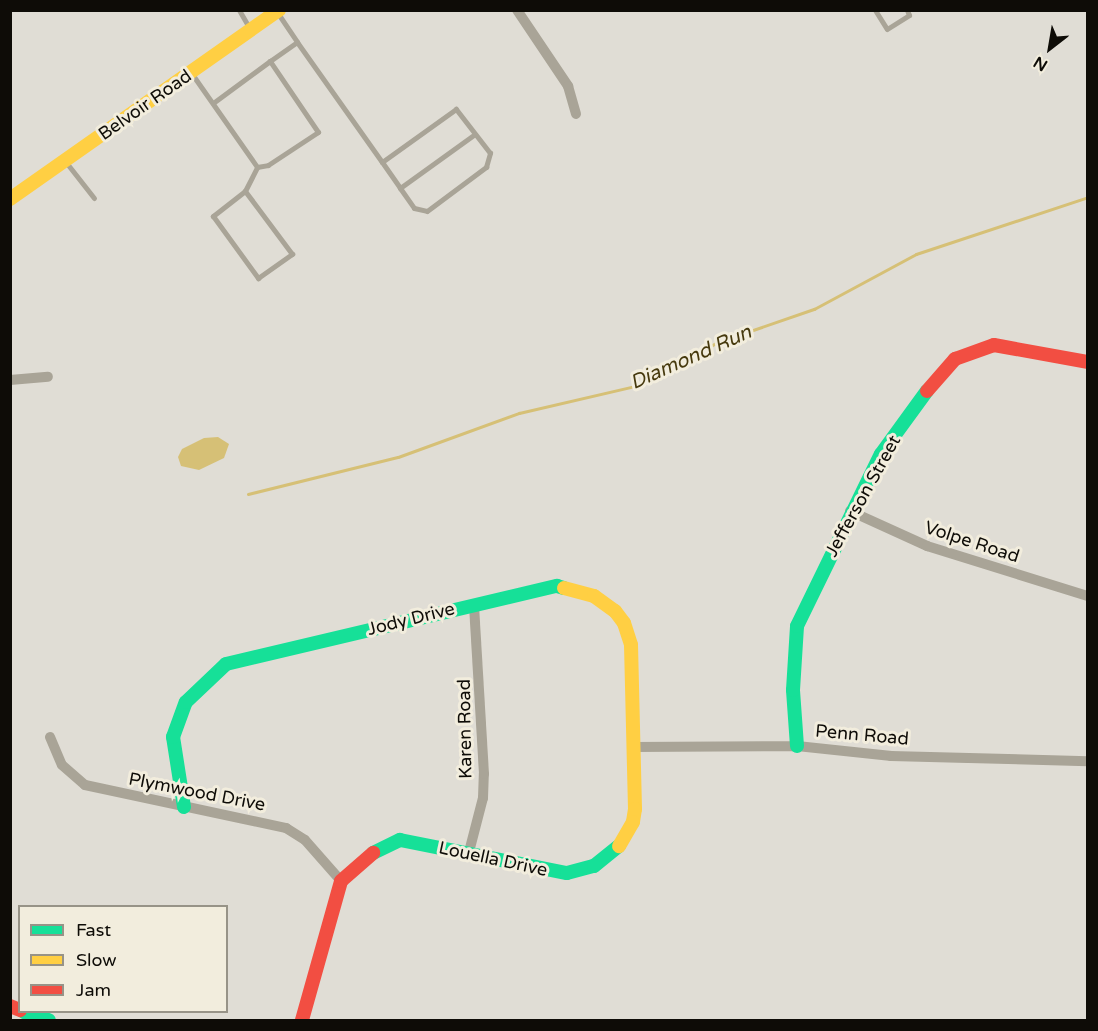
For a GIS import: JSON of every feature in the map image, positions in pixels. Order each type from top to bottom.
[{"type":"street","points":[[517,10],[568,86],[576,114]]},
{"type":"street","name":"Belvoir Road","points":[[10,199],[278,11]]},
{"type":"street","name":"Jefferson Street","points":[[797,746],[793,690],[797,626],[850,511],[881,454],[956,359],[994,345],[1088,362]]},
{"type":"street","points":[[10,380],[48,377]]},
{"type":"street","name":"Volpe Road","points":[[850,511],[927,546],[1088,596]]},
{"type":"street","name":"Jody Drive","points":[[184,807],[173,737],[186,702],[219,669],[474,604],[557,586],[584,590],[615,611],[631,645],[633,747]]},
{"type":"street","name":"Karen Road","points":[[469,852],[483,798],[484,774],[474,604]]},
{"type":"street","name":"Plymwood Drive","points":[[50,737],[62,765],[85,785],[286,828],[305,840],[341,881]]},
{"type":"street","name":"Penn Road","points":[[633,747],[797,746],[891,756],[1088,761]]},
{"type":"street","name":"Louella Drive","points":[[341,881],[372,852],[400,840],[567,873],[605,860],[617,850],[633,822],[633,747]]},
{"type":"street","points":[[302,1020],[341,881]]},
{"type":"street","points":[[30,1013],[49,1020]]},
{"type":"lane","points":[[239,10],[251,30]]},
{"type":"lane","points":[[875,10],[887,29],[909,15],[907,10]]},
{"type":"lane","points":[[278,11],[297,42],[414,208],[427,211],[486,167],[490,153],[456,109],[382,162]]},
{"type":"lane","points":[[213,103],[297,42]]},
{"type":"lane","points":[[256,167],[268,165],[318,132],[270,61]]},
{"type":"lane","points":[[191,73],[256,167]]},
{"type":"lane","points":[[400,188],[475,134]]},
{"type":"lane","points":[[65,161],[94,198]]},
{"type":"lane","points":[[245,191],[292,254],[258,278],[213,216],[245,191],[256,167]]},
{"type":"shaded area","points":[[218,437],[229,444],[224,458],[199,470],[181,466],[178,457],[182,449],[204,438]]},
{"type":"waterway","name":"Diamond Run","points":[[248,494],[398,457],[519,413],[639,385],[718,342],[814,309],[916,254],[1088,197]]},
{"type":"traffic: fast","points":[[797,746],[793,690],[797,626],[881,454],[927,391]]},
{"type":"traffic: fast","points":[[184,807],[173,737],[186,702],[226,664],[557,586],[564,588]]},
{"type":"traffic: fast","points":[[373,853],[400,840],[567,873],[594,866],[619,846]]},
{"type":"traffic: fast","points":[[27,1013],[49,1020]]},
{"type":"traffic: slow","points":[[10,199],[279,10]]},
{"type":"traffic: slow","points":[[564,588],[594,596],[615,611],[624,623],[631,645],[635,809],[633,822],[619,846]]},
{"type":"traffic: jam","points":[[927,391],[955,359],[994,345],[1088,362]]},
{"type":"traffic: jam","points":[[302,1020],[341,881],[373,853]]},
{"type":"traffic: jam","points":[[10,1006],[18,1009]]}]
